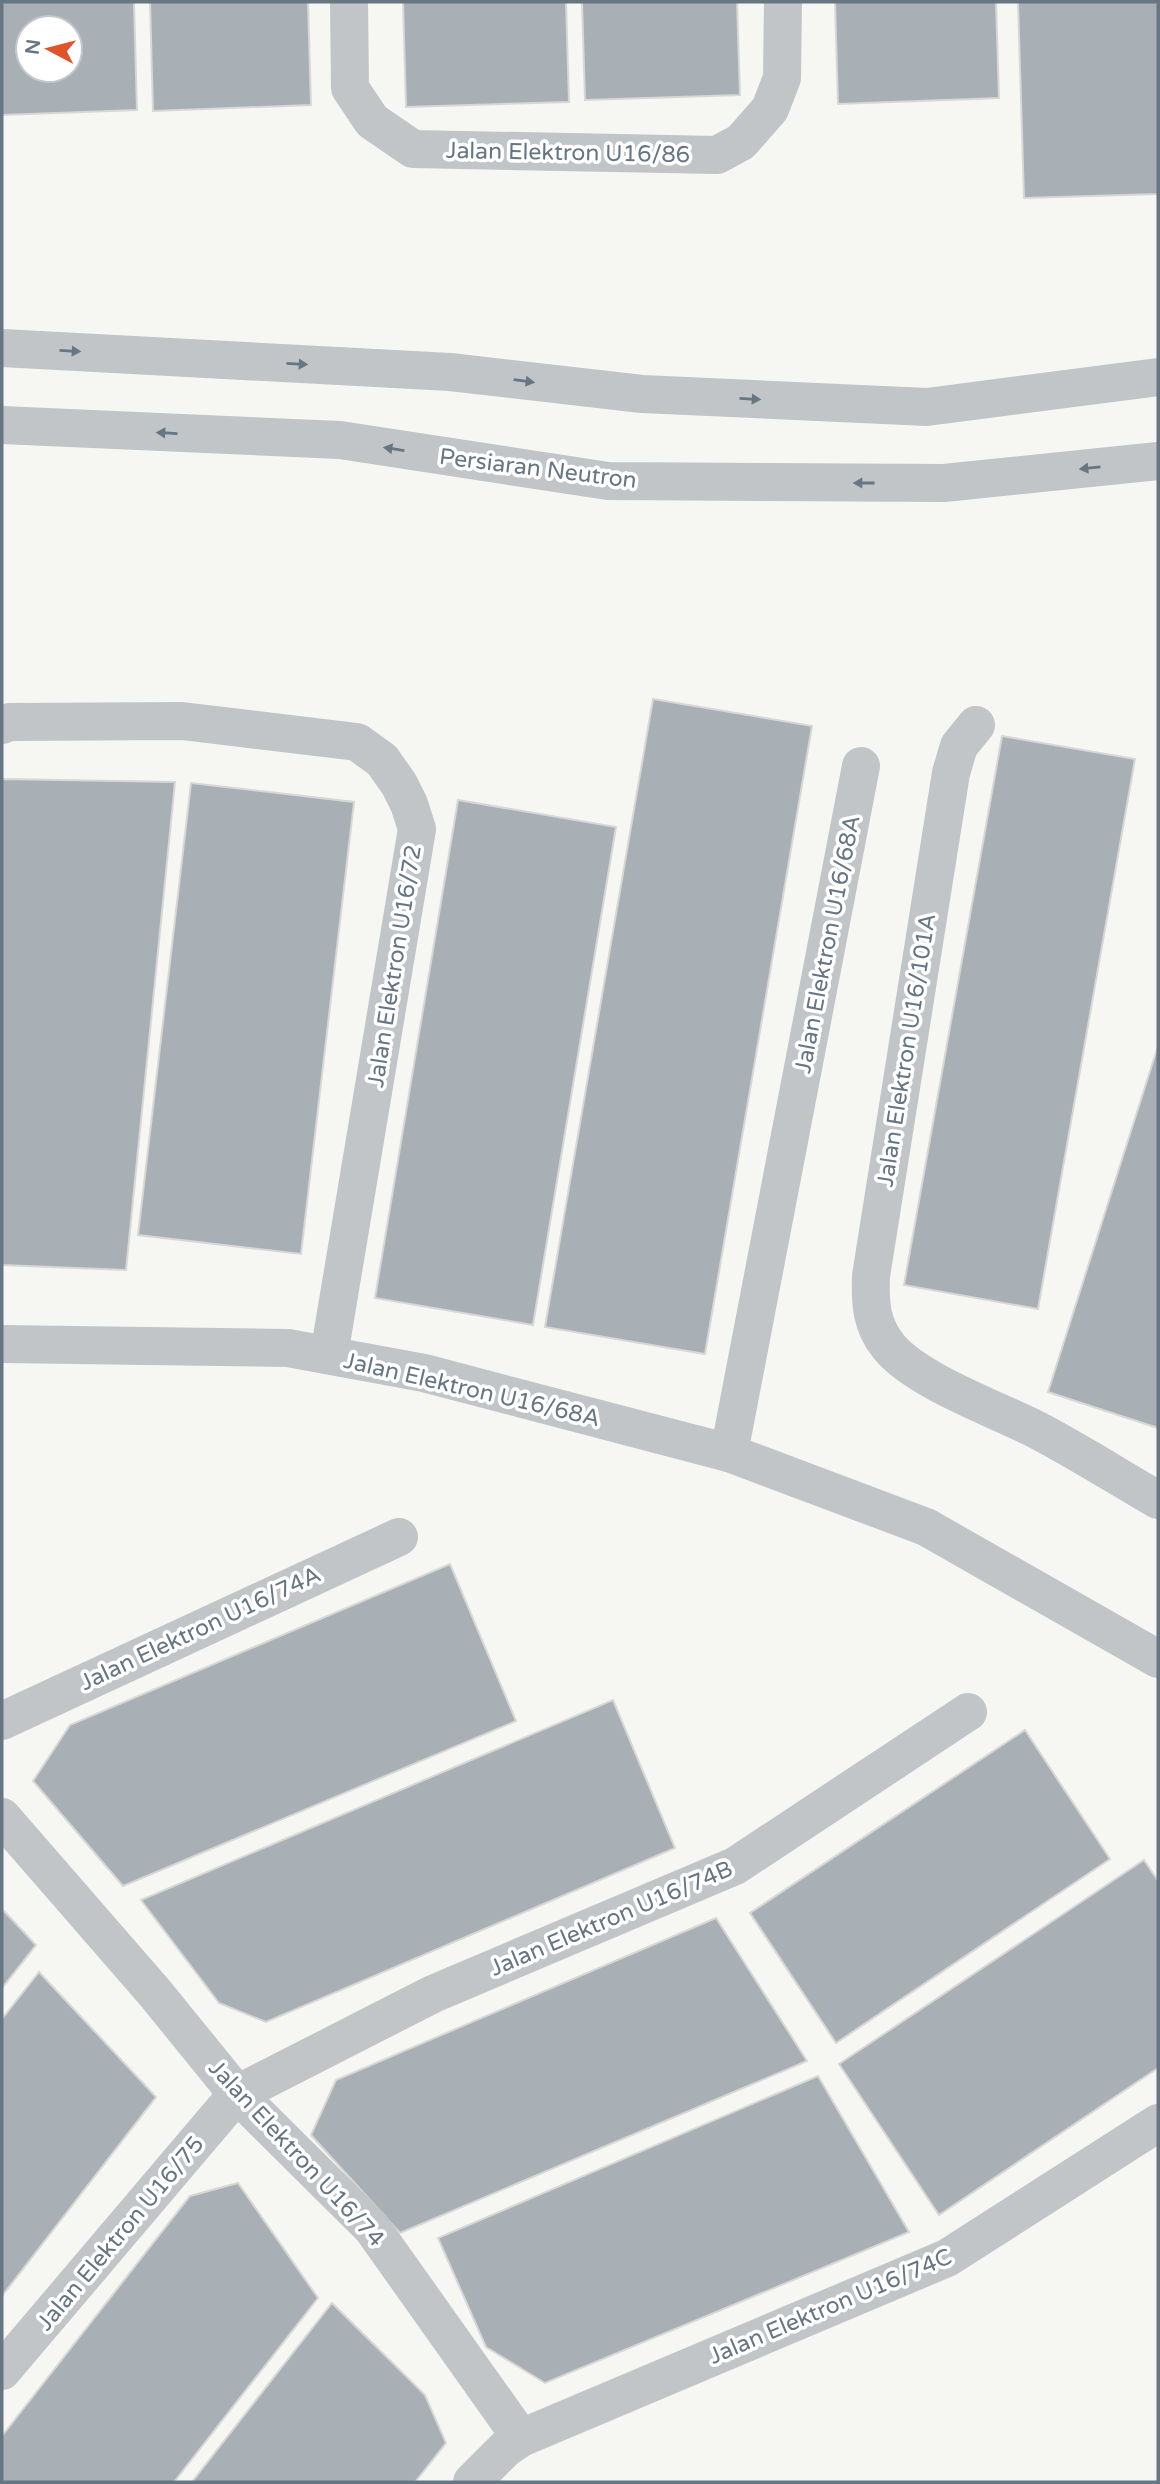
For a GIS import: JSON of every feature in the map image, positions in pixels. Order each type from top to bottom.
[{"type":"street","name":"Jalan Elektron U16/86","points":[[349,2],[350,88],[372,121],[413,149],[717,155],[741,142],[770,109],[782,78],[783,2]]},
{"type":"street","points":[[2,348],[450,372],[642,394],[927,407],[1158,377]]},
{"type":"street","name":"Persiaran Neutron","points":[[2,425],[340,440],[608,481],[944,484],[1158,461]]},
{"type":"street","name":"Jalan Elektron U16/72","points":[[2,725],[9,722],[182,721],[356,742],[382,760],[399,784],[409,804],[416,829],[329,1355]]},
{"type":"street","name":"Jalan Elektron U16/101A","points":[[976,725],[959,746],[951,773],[870,1276],[870,1306],[877,1330],[890,1348],[912,1369],[1039,1431],[1158,1500]]},
{"type":"street","name":"Jalan Elektron U16/68A","points":[[729,1453],[861,766]]},
{"type":"street","name":"Jalan Elektron U16/68A","points":[[2,1344],[288,1348],[424,1373],[729,1453],[926,1527],[1158,1659]]},
{"type":"street","name":"Jalan Elektron U16/74A","points":[[2,1721],[399,1537]]},
{"type":"street","name":"Jalan Elektron U16/74B","points":[[237,2094],[433,1994],[735,1866],[968,1712]]},
{"type":"street","name":"Jalan Elektron U16/74","points":[[2,1817],[155,1993],[237,2094],[372,2228],[521,2438]]},
{"type":"street","name":"Jalan Elektron U16/75","points":[[2,2371],[237,2094]]},
{"type":"street","name":"Jalan Elektron U16/74C","points":[[521,2438],[947,2258],[1158,2123]]},
{"type":"street","points":[[471,2482],[506,2448],[521,2438]]},
{"type":"building","points":[[2,2],[134,2],[137,110],[2,115]]},
{"type":"building","points":[[150,2],[308,2],[311,105],[153,111]]},
{"type":"building","points":[[403,2],[566,2],[569,102],[406,107]]},
{"type":"building","points":[[582,2],[737,2],[740,95],[585,100]]},
{"type":"building","points":[[835,2],[996,2],[999,98],[838,104]]},
{"type":"building","points":[[1018,2],[1158,2],[1158,194],[1024,198]]},
{"type":"building","points":[[653,699],[812,726],[705,1354],[545,1327]]},
{"type":"building","points":[[1002,736],[1135,759],[1038,1309],[904,1285]]},
{"type":"building","points":[[2,779],[175,782],[126,1270],[2,1265]]},
{"type":"building","points":[[191,783],[354,802],[301,1254],[138,1235]]},
{"type":"building","points":[[458,800],[616,827],[533,1325],[375,1298]]},
{"type":"building","points":[[1158,1046],[1158,1428],[1048,1392]]},
{"type":"building","points":[[450,1564],[516,1721],[123,1886],[33,1781],[70,1725]]},
{"type":"building","points":[[613,1700],[675,1848],[266,2022],[219,2003],[141,1900]]},
{"type":"building","points":[[1025,1730],[1110,1859],[836,2043],[750,1913]]},
{"type":"building","points":[[1144,1860],[1158,1881],[1158,2068],[939,2215],[839,2064]]},
{"type":"building","points":[[2,1909],[36,1945],[2,1988]]},
{"type":"building","points":[[716,1918],[807,2061],[400,2233],[311,2135],[336,2080]]},
{"type":"building","points":[[39,1972],[156,2097],[2,2296],[2,2019]]},
{"type":"building","points":[[818,2076],[909,2232],[545,2383],[486,2347],[438,2238]]},
{"type":"building","points":[[238,2183],[318,2298],[174,2482],[2,2482],[2,2436],[190,2196]]},
{"type":"building","points":[[332,2303],[425,2395],[446,2443],[415,2482],[192,2482]]}]
